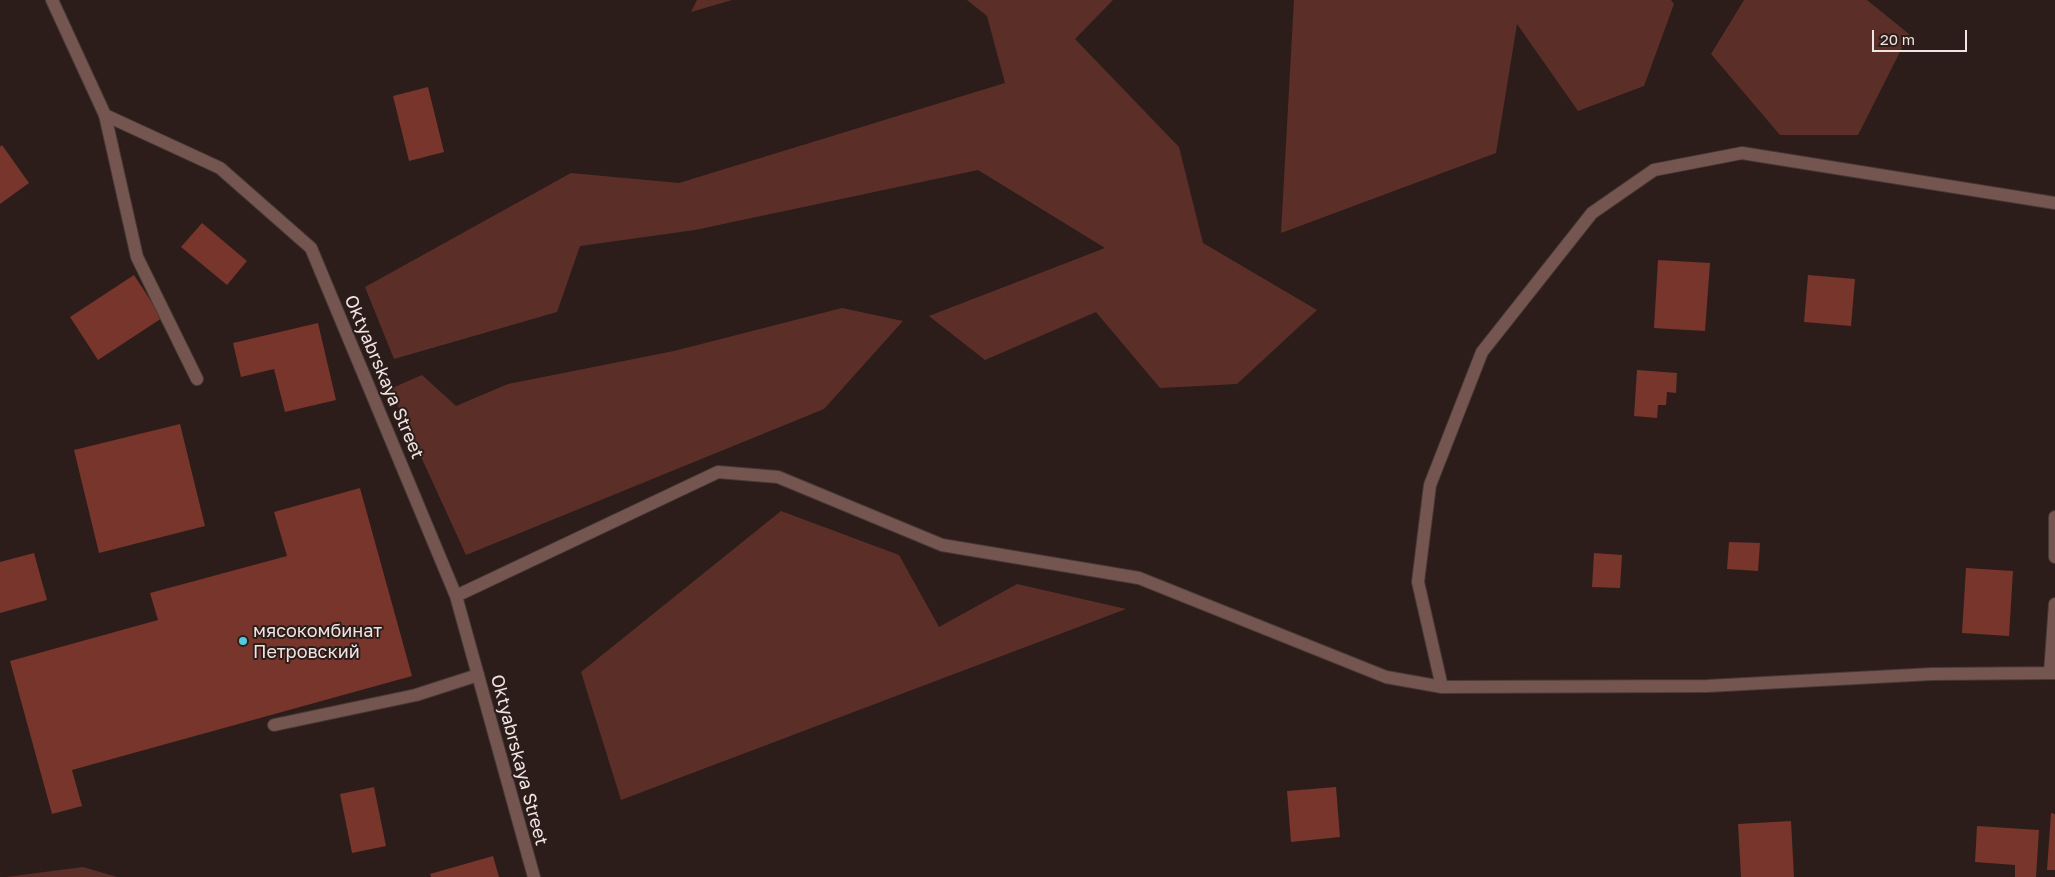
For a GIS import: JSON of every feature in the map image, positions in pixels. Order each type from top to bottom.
[{"type":"street","points":[[52,0],[105,115],[137,257],[197,379]]},
{"type":"street","name":"Oktyabrskaya Street","points":[[105,115],[220,168],[312,248],[456,596],[534,877]]},
{"type":"street","points":[[1442,687],[1418,582],[1430,485],[1482,352],[1592,212],[1654,170],[1742,153],[2055,203]]},
{"type":"street","points":[[456,596],[718,472],[778,476],[942,545],[1139,578],[1386,676],[1442,687],[1706,686],[1932,674],[2052,673],[2055,604]]},
{"type":"street","points":[[2055,517],[2055,557]]},
{"type":"street","points":[[274,725],[416,695],[478,675]]},
{"type":"shaded area","points":[[697,0],[732,0],[691,12]]},
{"type":"shaded area","points":[[967,0],[1113,0],[1075,39],[1179,147],[1203,243],[1317,310],[1237,384],[1160,388],[1096,312],[985,360],[929,316],[1105,248],[978,170],[695,230],[580,246],[557,312],[394,359],[365,287],[571,173],[679,183],[1005,83],[987,16]]},
{"type":"shaded area","points":[[1294,0],[1671,0],[1674,4],[1644,86],[1578,111],[1517,24],[1496,153],[1281,233]]},
{"type":"shaded area","points":[[1744,0],[1867,0],[1909,34],[1858,135],[1780,135],[1711,54]]},
{"type":"shaded area","points":[[842,308],[903,321],[824,409],[466,555],[390,389],[422,375],[456,406],[508,384],[674,351]]},
{"type":"shaded area","points":[[781,511],[899,555],[939,627],[1017,584],[1126,609],[621,800],[581,672]]},
{"type":"shaded area","points":[[83,867],[117,877],[6,877]]},
{"type":"building","points":[[428,87],[444,152],[409,161],[393,96]]},
{"type":"building","points":[[2,145],[29,183],[0,204],[0,147]]},
{"type":"building","points":[[202,223],[247,261],[227,285],[181,247]]},
{"type":"building","points":[[1658,260],[1710,263],[1705,331],[1654,328]]},
{"type":"building","points":[[134,275],[162,318],[98,360],[70,317]]},
{"type":"building","points":[[1808,275],[1855,279],[1851,326],[1804,322]]},
{"type":"building","points":[[318,323],[336,400],[285,412],[274,369],[241,377],[233,343]]},
{"type":"building","points":[[1637,370],[1677,373],[1676,393],[1667,392],[1666,405],[1658,405],[1657,418],[1634,416]]},
{"type":"building","points":[[180,424],[205,526],[99,553],[74,450]]},
{"type":"building","name":"мясокомбинат Петровский","points":[[360,488],[412,676],[72,770],[82,806],[52,814],[10,661],[158,620],[150,593],[287,556],[274,512]]},
{"type":"building","points":[[1729,542],[1760,543],[1758,571],[1727,569]]},
{"type":"building","points":[[34,553],[47,600],[0,613],[0,562]]},
{"type":"building","points":[[1594,553],[1622,555],[1620,588],[1592,587]]},
{"type":"building","points":[[1966,568],[2013,571],[2009,636],[1962,633]]},
{"type":"building","points":[[374,787],[386,846],[352,853],[340,794]]},
{"type":"building","points":[[1336,787],[1340,837],[1291,842],[1287,791]]},
{"type":"building","points":[[2051,813],[2055,814],[2055,870],[2047,870]]},
{"type":"building","points":[[1791,821],[1794,877],[1741,877],[1738,824]]},
{"type":"building","points":[[1977,826],[2039,830],[2036,877],[2015,877],[2015,865],[1975,862]]},
{"type":"building","points":[[493,856],[499,877],[431,877],[430,874]]},
{"type":"place","name":"мясокомбинат Петровский","points":[[243,641]]}]
